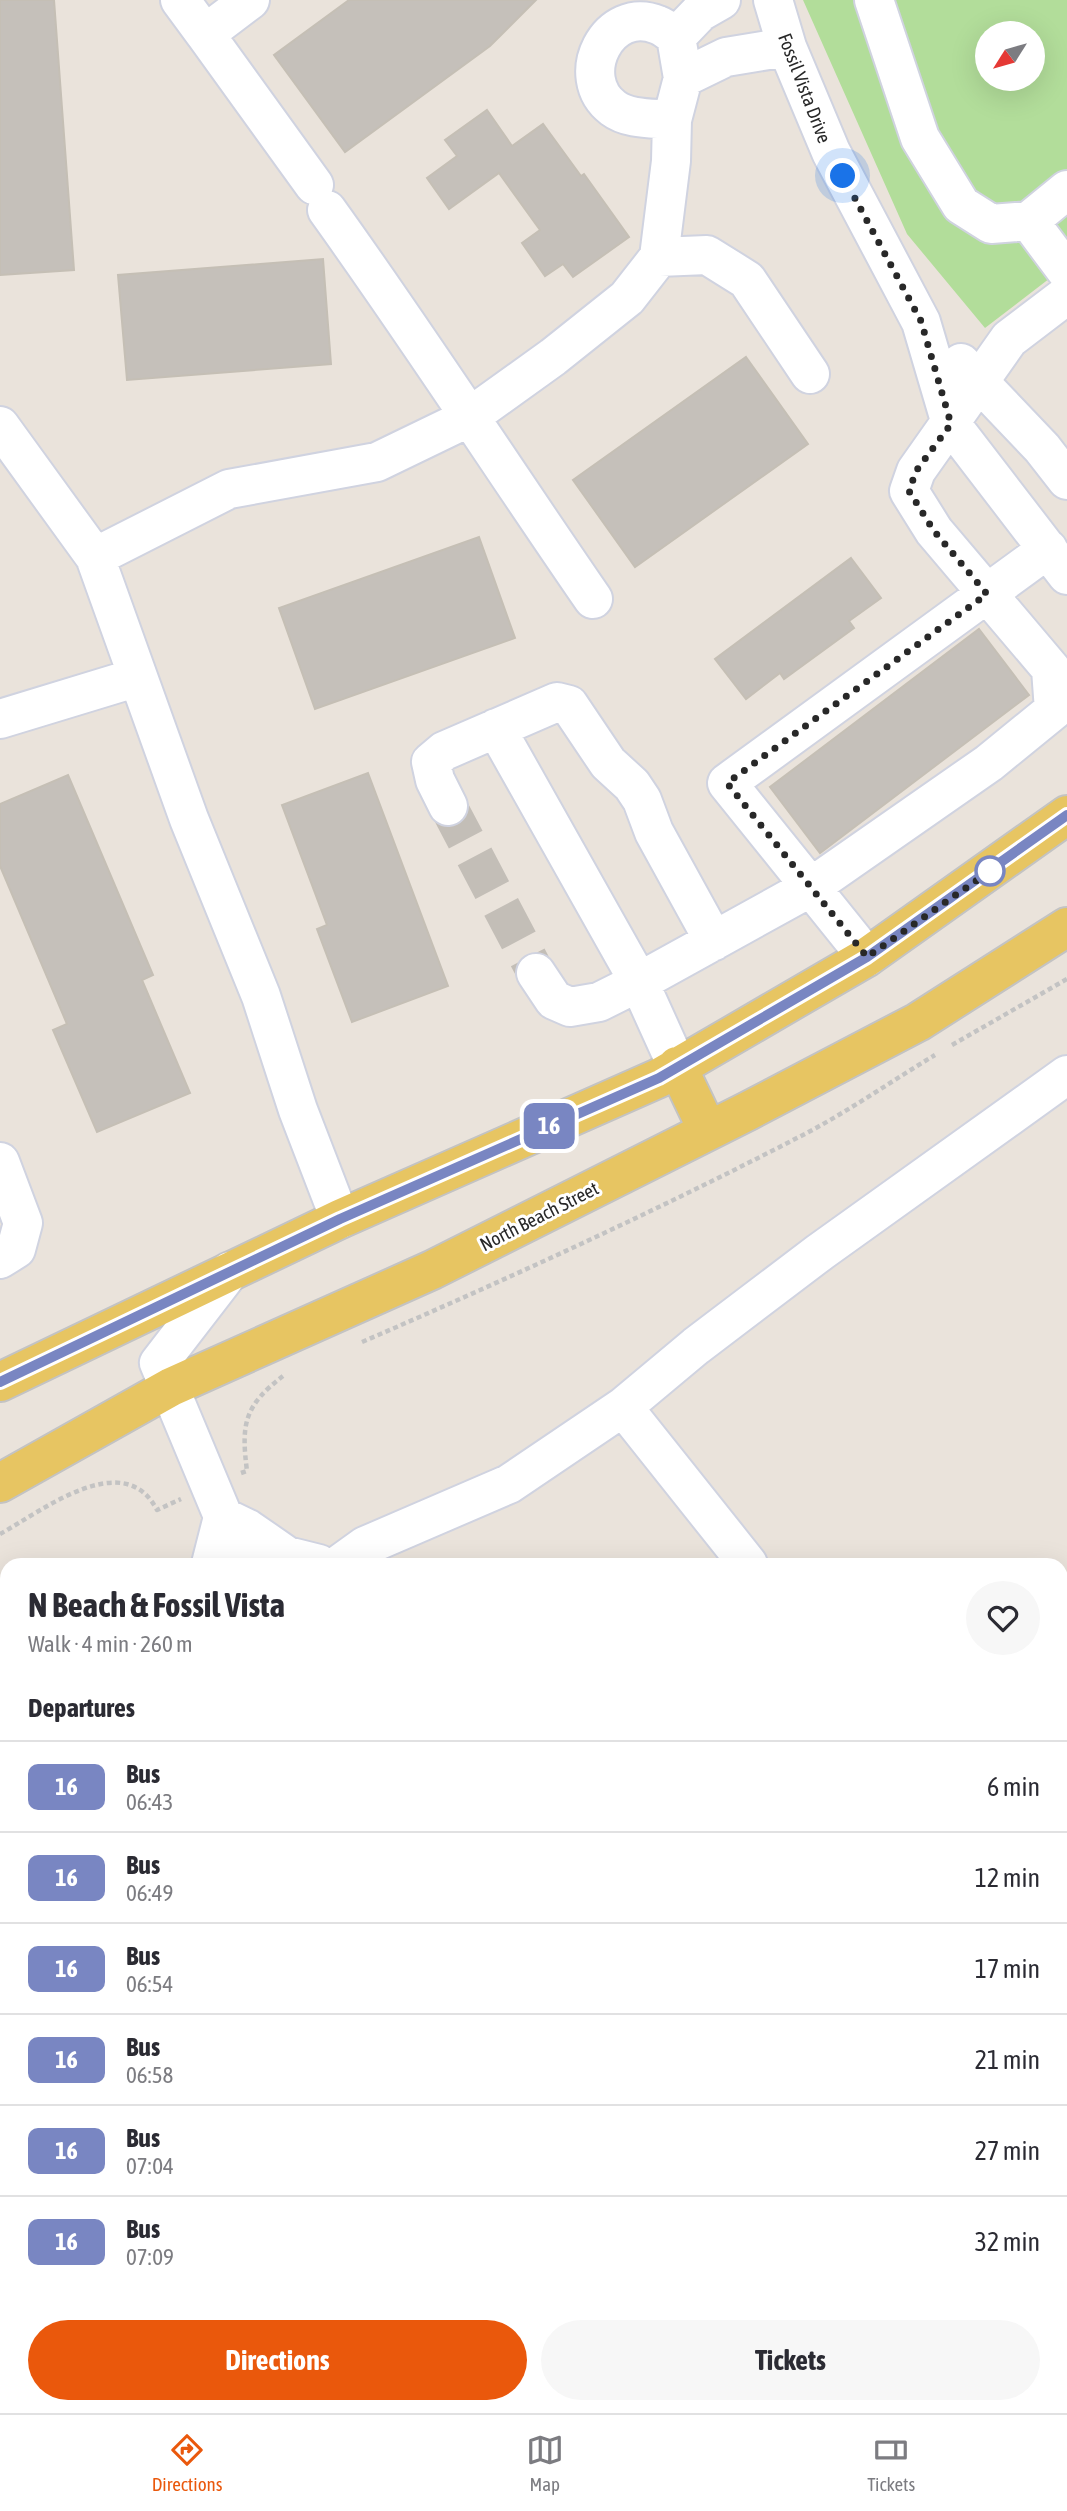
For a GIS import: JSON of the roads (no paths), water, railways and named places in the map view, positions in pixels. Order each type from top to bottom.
[{"type":"main road","points":[[0,1382],[340,1219],[659,1078],[867,957],[1067,815]]},
{"type":"main road","name":"North Beach Street","points":[[0,1483],[171,1387],[432,1270],[918,1022],[1067,927]]},
{"type":"main road","points":[[677,1066],[708,1131]]},
{"type":"street","points":[[180,0],[423,343],[468,418],[593,599]]},
{"type":"street","points":[[205,34],[250,0]]},
{"type":"street","points":[[676,37],[701,12],[721,0]]},
{"type":"street","name":"Fossil Vista Drive","points":[[773,0],[787,47],[831,152],[921,321],[951,424],[1057,562]]},
{"type":"street","points":[[874,0],[920,138],[961,205],[991,223],[1029,221],[1067,190]]},
{"type":"street","points":[[95,557],[229,489],[377,462],[468,418],[553,357],[627,298],[659,257],[671,161],[672,120],[683,78],[676,37],[657,24],[635,22],[614,30],[599,47],[594,69],[599,92],[614,109],[635,117],[672,120]]},
{"type":"street","points":[[683,78],[726,57],[787,47]]},
{"type":"street","points":[[1029,221],[1067,272]]},
{"type":"street","points":[[659,257],[707,255],[747,280],[810,374]]},
{"type":"street","points":[[537,973],[554,1000],[570,1007],[599,1002],[639,982],[811,887],[989,763],[1054,710],[1051,670],[934,531],[909,491],[916,471],[1009,339],[1067,295]]},
{"type":"street","name":"Fossil Vista Drive","points":[[921,321],[1042,448],[1067,480]]},
{"type":"street","points":[[0,426],[95,557],[189,818],[261,996],[298,1110],[340,1219]]},
{"type":"street","points":[[867,957],[727,783],[987,594],[1057,562]]},
{"type":"street","points":[[0,719],[138,677]]},
{"type":"street","points":[[449,806],[435,780],[431,761],[444,751],[557,702],[569,705],[608,763],[617,794],[628,809],[654,832],[714,942]]},
{"type":"street","points":[[496,729],[639,982],[677,1066]]},
{"type":"street","points":[[348,1558],[365,1546],[509,1484],[623,1407],[696,1346],[810,1260],[1065,1076]]},
{"type":"street","points":[[0,1162],[23,1223],[16,1249],[0,1259]]},
{"type":"street","points":[[230,1271],[159,1363],[240,1558]]},
{"type":"street","points":[[623,1407],[743,1558]]},
{"type":"street","points":[[213,1558],[223,1517]]},
{"type":"street","points":[[223,1517],[248,1529],[287,1556],[295,1558]]},
{"type":"tunnel","points":[[448,806],[536,973]]}]
